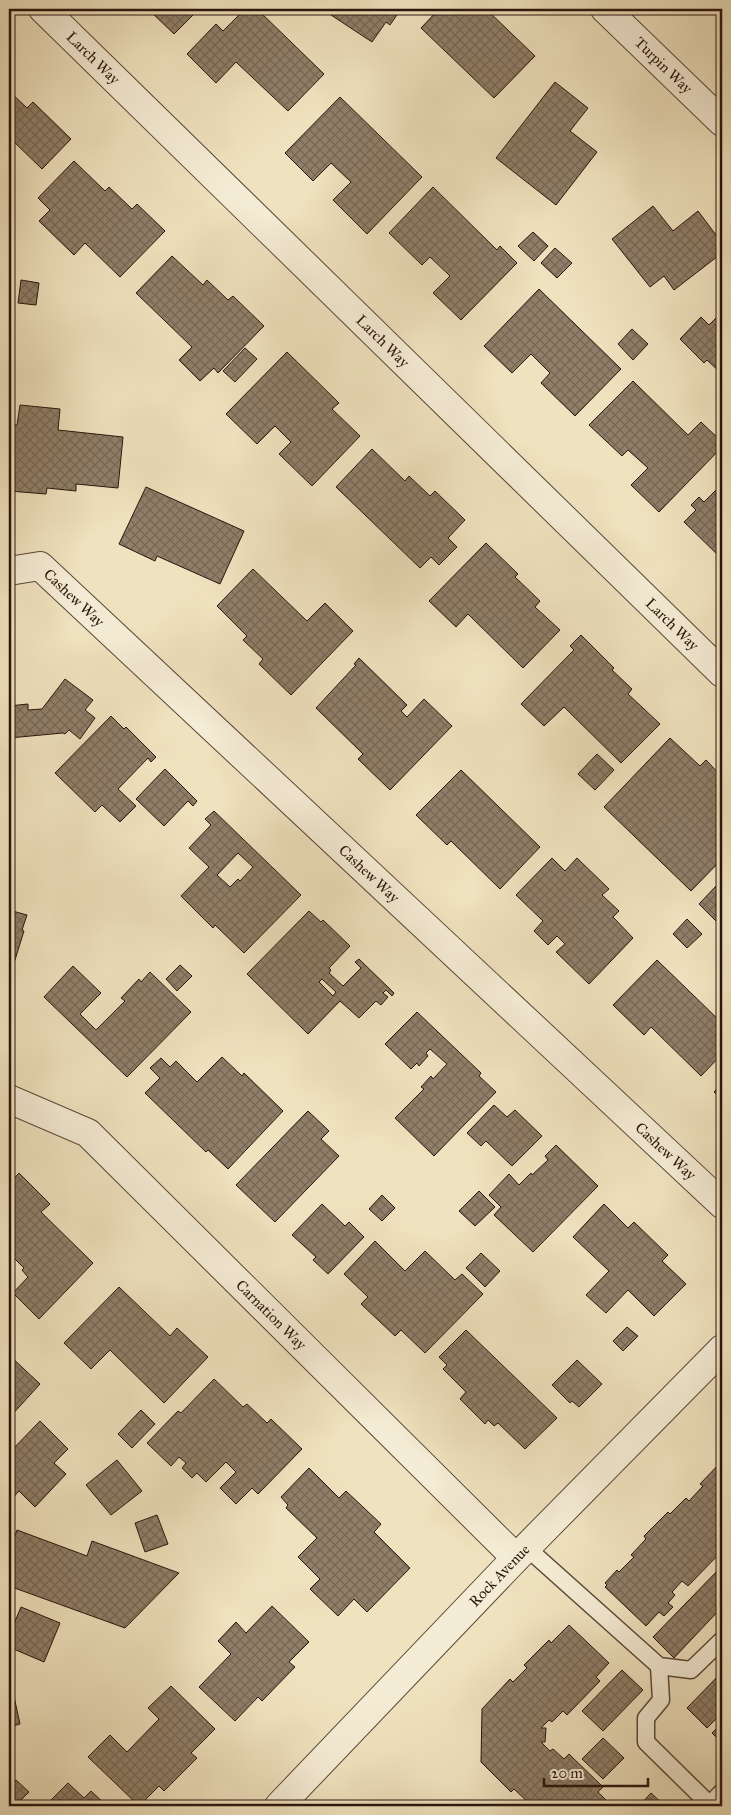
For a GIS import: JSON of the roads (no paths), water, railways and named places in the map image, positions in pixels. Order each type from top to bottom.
[{"type":"street","name":"Larch Way","points":[[43,9],[722,673]]},
{"type":"street","name":"Turpin Way","points":[[605,9],[722,122]]},
{"type":"street","name":"Cashew Way","points":[[9,571],[40,566],[722,1204]]},
{"type":"street","name":"Carnation Way","points":[[9,1099],[88,1133],[521,1553]]},
{"type":"street","name":"Rock Avenue","points":[[279,1806],[521,1553],[722,1348]]},
{"type":"lane","points":[[521,1553],[659,1666],[691,1670],[722,1640]]},
{"type":"lane","points":[[659,1666],[661,1700],[646,1718],[646,1742],[709,1805],[722,1792]]}]
